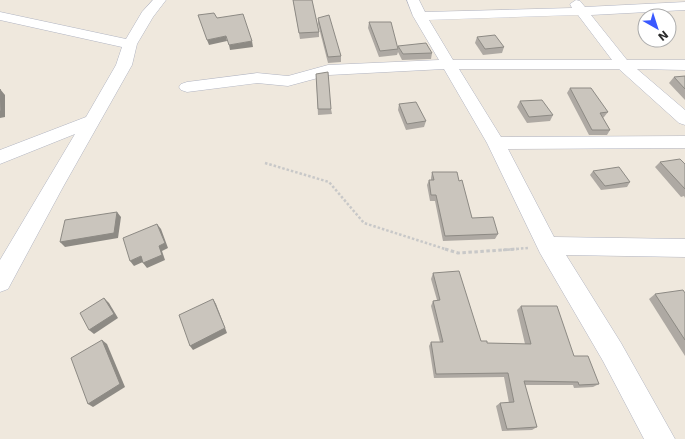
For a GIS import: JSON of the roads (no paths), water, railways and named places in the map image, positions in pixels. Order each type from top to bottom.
[{"type":"street","points":[[0,282],[54,185],[124,65],[130,44],[147,15],[160,0]]},
{"type":"street","points":[[572,0],[583,11],[624,66],[685,119]]},
{"type":"street","points":[[417,8],[583,11],[685,6]]},
{"type":"street","points":[[417,8],[496,143],[548,246],[612,352],[660,439]]},
{"type":"street","points":[[0,16],[130,44]]},
{"type":"street","points":[[187,87],[257,78],[288,81],[328,70],[449,64],[624,66],[685,65]]},
{"type":"street","points":[[0,157],[92,121]]},
{"type":"street","points":[[496,143],[685,142]]},
{"type":"street","points":[[548,246],[685,248]]}]
